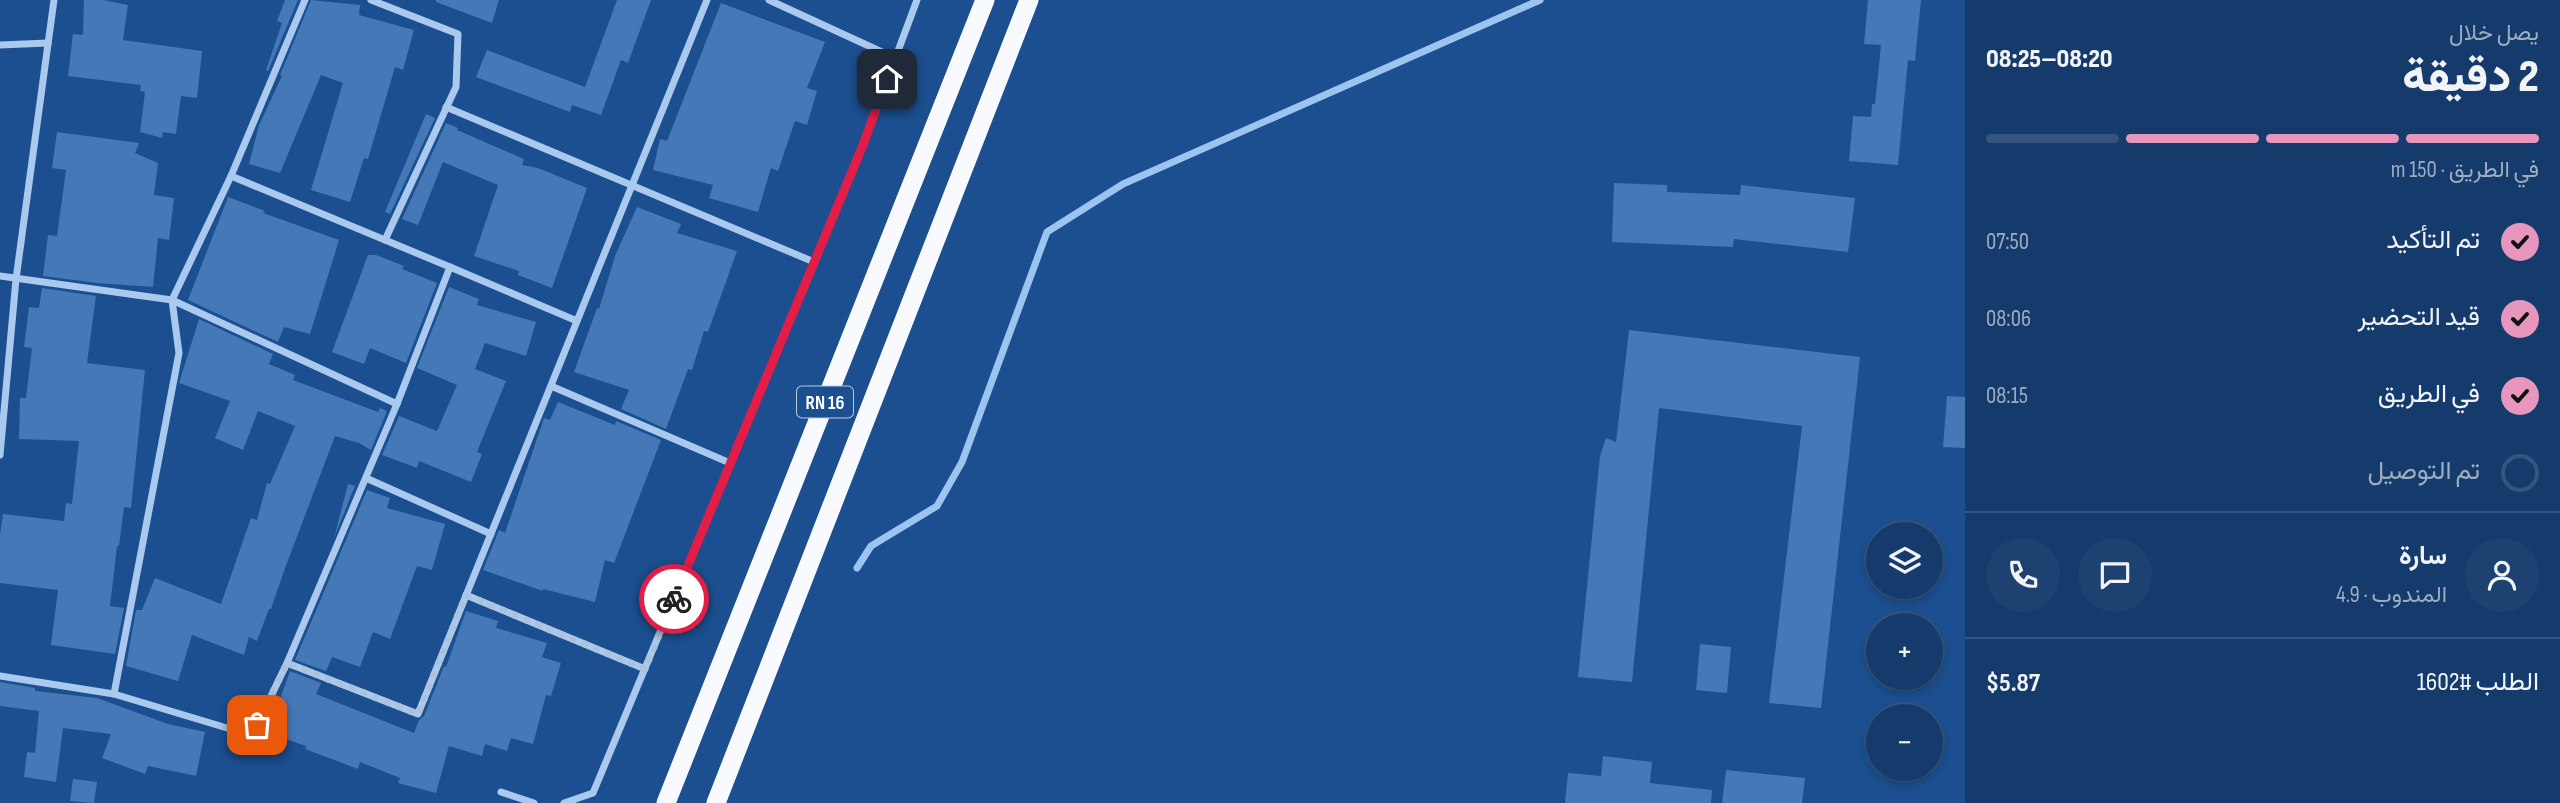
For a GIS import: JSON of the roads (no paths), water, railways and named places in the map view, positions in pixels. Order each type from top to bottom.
[{"type":"highway","name":"RN 16","points":[[666,803],[985,0]]},
{"type":"highway","name":"RN 16","points":[[716,803],[1029,0]]},
{"type":"street","points":[[0,455],[16,279],[54,0]]},
{"type":"street","points":[[114,694],[179,353],[172,300],[231,176],[305,0]]},
{"type":"street","points":[[371,0],[458,34],[456,87],[384,240]]},
{"type":"street","points":[[287,663],[418,714],[707,0]]},
{"type":"street","points":[[769,0],[895,58]]},
{"type":"street","points":[[564,803],[593,793],[863,145],[917,0]]},
{"type":"street","points":[[0,45],[48,43]]},
{"type":"street","points":[[446,107],[814,262]]},
{"type":"street","points":[[231,176],[578,321]]},
{"type":"street","points":[[0,676],[114,694],[227,728],[241,729],[257,725],[287,663],[366,478],[450,267]]},
{"type":"street","points":[[0,276],[172,300],[397,404]]},
{"type":"street","points":[[551,386],[730,463]]},
{"type":"street","points":[[366,478],[491,534]]},
{"type":"street","points":[[466,595],[645,669]]},
{"type":"street","points":[[502,792],[534,803]]},
{"type":"waterway","points":[[857,568],[871,546],[937,506],[962,462],[1047,232],[1123,184],[1540,0]]}]
